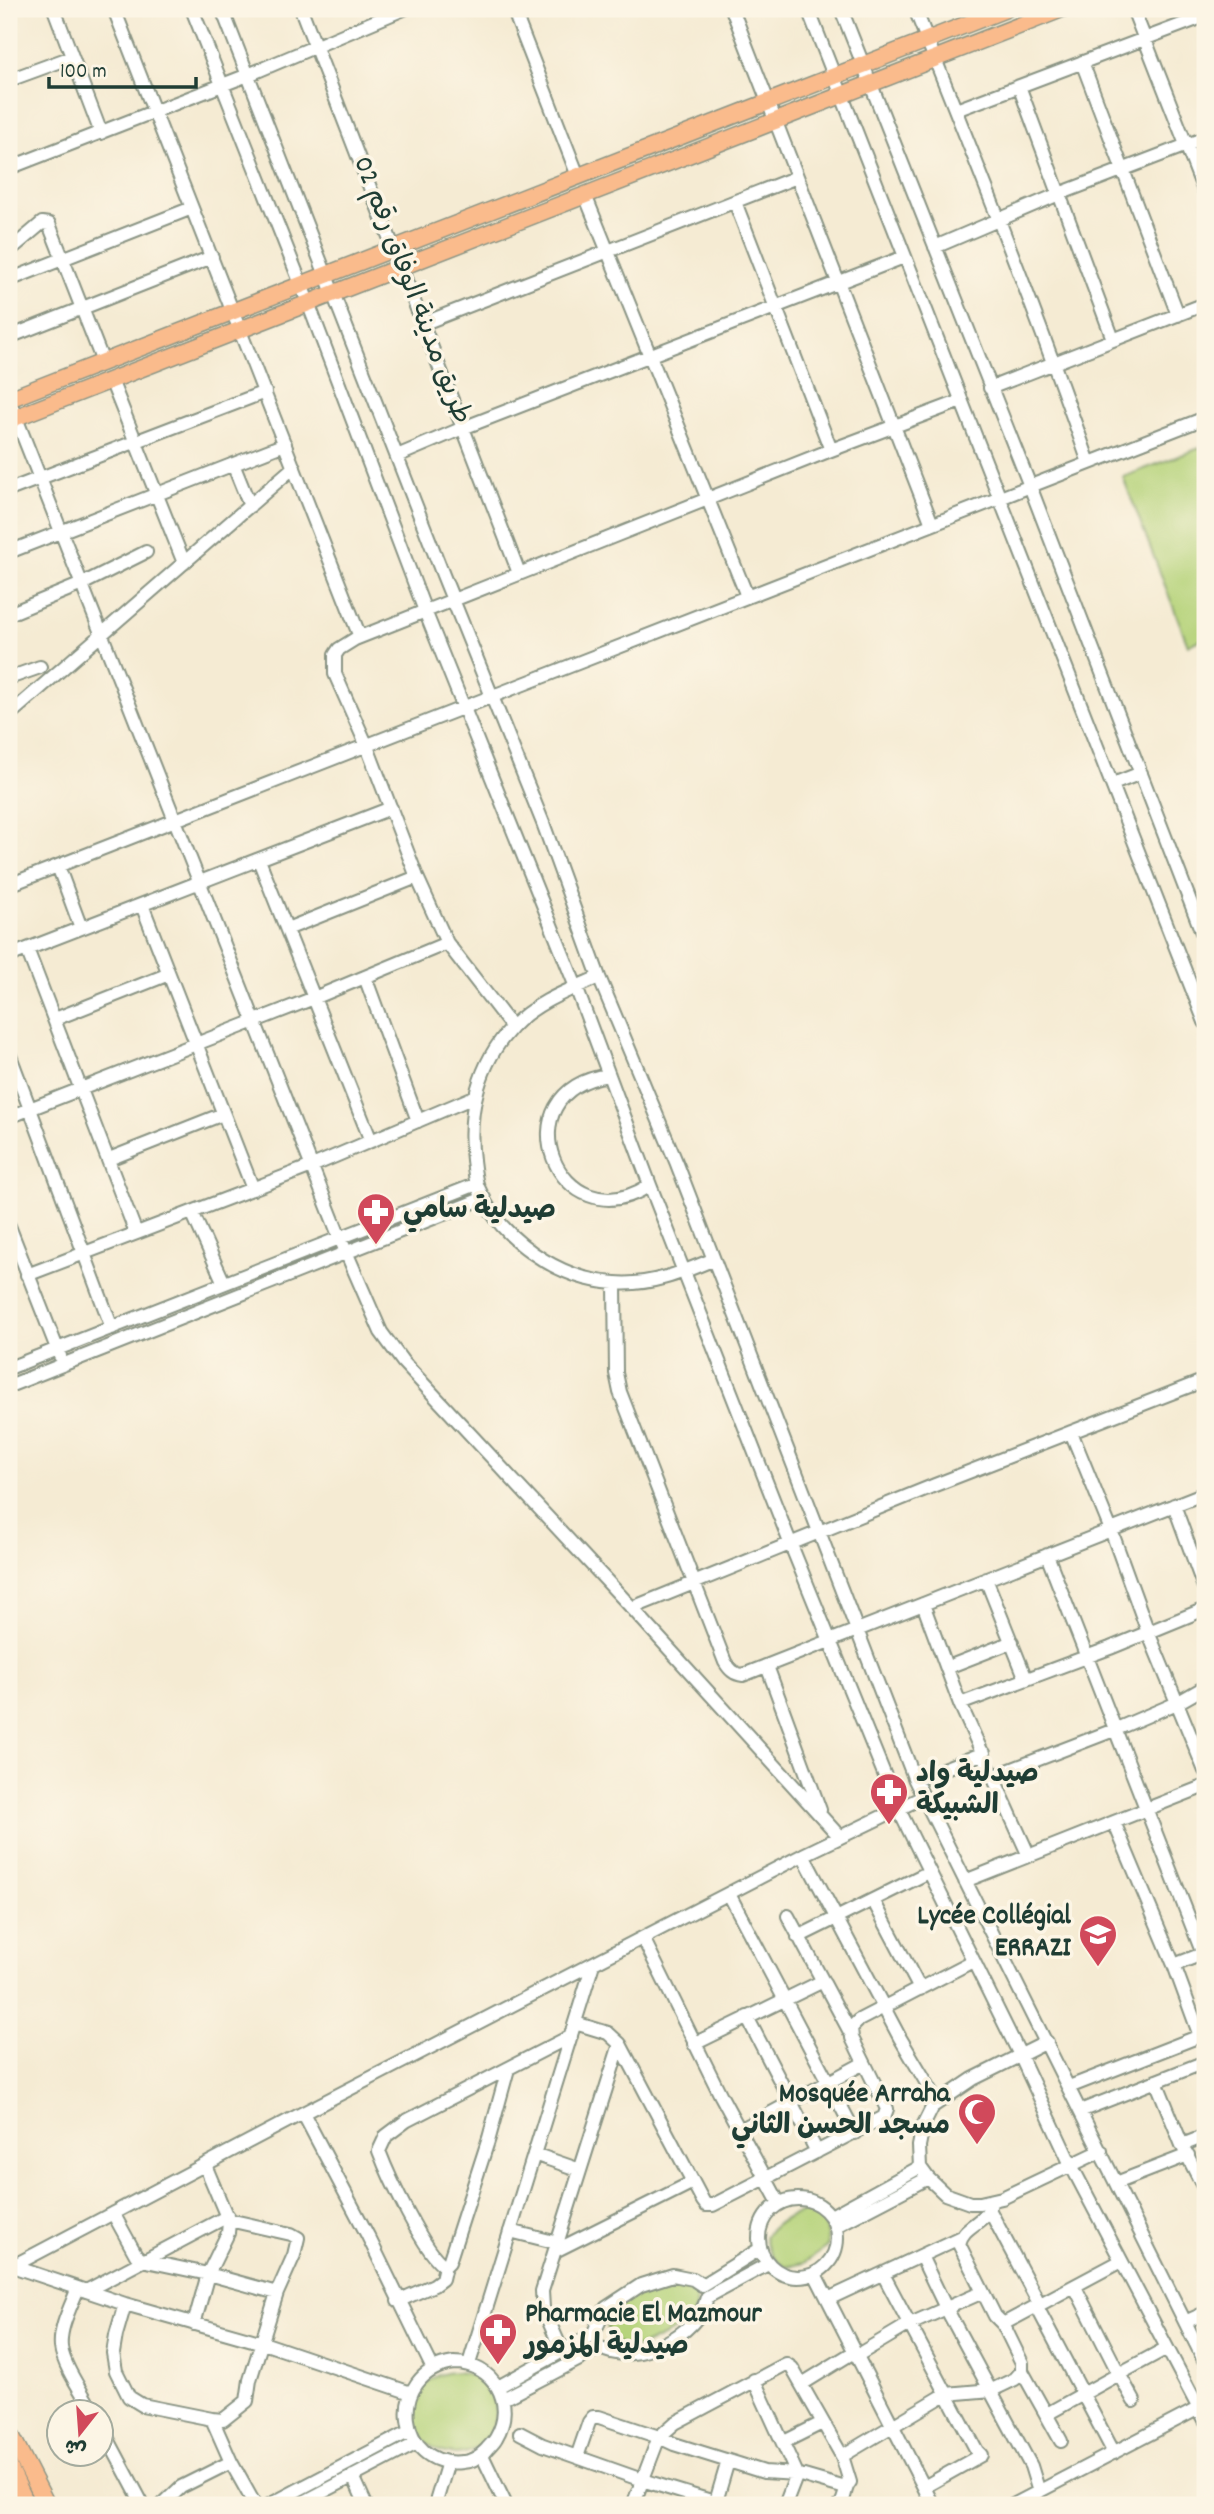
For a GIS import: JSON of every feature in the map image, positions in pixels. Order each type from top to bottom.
[{"type":"main road","points":[[9,399],[1006,9]]},
{"type":"main road","points":[[12,419],[1062,9]]},
{"type":"main road","points":[[9,2431],[47,2505]]},
{"type":"main road","points":[[9,2467],[27,2505]]},
{"type":"street","points":[[54,9],[101,133]]},
{"type":"street","points":[[114,9],[360,637]]},
{"type":"street","points":[[192,9],[309,303],[425,611],[576,987],[650,1185],[791,1545],[898,1808],[1071,2165],[1167,2348],[1202,2407],[1205,2420]]},
{"type":"street","points":[[222,9],[544,823],[599,977],[677,1164],[915,1780],[1205,2362]]},
{"type":"street","name":"طريق مدينة الوفاق رقم 02","points":[[301,9],[519,573]]},
{"type":"street","points":[[9,168],[248,75],[404,9]]},
{"type":"street","points":[[513,9],[578,176]]},
{"type":"street","points":[[732,9],[932,524]]},
{"type":"street","points":[[808,9],[1205,1022]]},
{"type":"street","points":[[841,9],[1030,486],[1205,940]]},
{"type":"street","points":[[915,9],[1054,363],[1089,463]]},
{"type":"street","points":[[1133,9],[1205,194]]},
{"type":"street","points":[[956,110],[1205,16]]},
{"type":"street","points":[[9,80],[72,57]]},
{"type":"street","points":[[1082,62],[1178,314]]},
{"type":"street","points":[[1019,86],[1113,339]]},
{"type":"street","points":[[935,247],[1059,194],[1205,138]]},
{"type":"street","points":[[422,324],[797,177]]},
{"type":"street","points":[[585,195],[747,596]]},
{"type":"street","points":[[736,202],[831,450]]},
{"type":"street","points":[[9,280],[192,208]]},
{"type":"street","points":[[9,251],[42,223],[47,223],[103,362]]},
{"type":"street","points":[[9,337],[212,257]]},
{"type":"street","points":[[397,456],[904,257]]},
{"type":"street","points":[[990,388],[1205,304]]},
{"type":"street","points":[[111,380],[184,563]]},
{"type":"street","points":[[9,490],[265,392]]},
{"type":"street","points":[[9,399],[12,419],[40,478],[340,1238],[372,1313],[390,1346],[839,1837]]},
{"type":"street","points":[[512,1027],[447,943],[417,877],[333,666],[339,649],[360,637],[519,573],[961,401]]},
{"type":"street","points":[[9,885],[1205,418]]},
{"type":"street","points":[[9,552],[285,444]]},
{"type":"street","points":[[233,464],[250,506]]},
{"type":"street","points":[[9,715],[294,467]]},
{"type":"street","points":[[9,614],[82,584],[146,552]]},
{"type":"street","points":[[9,678],[40,667]]},
{"type":"street","points":[[1113,784],[1142,773]]},
{"type":"street","points":[[9,956],[391,808]]},
{"type":"street","points":[[259,860],[372,1141]]},
{"type":"street","points":[[58,866],[81,928]]},
{"type":"street","points":[[287,929],[417,877]]},
{"type":"street","points":[[142,905],[253,1189]]},
{"type":"street","points":[[9,1117],[314,999],[447,943]]},
{"type":"street","points":[[27,949],[136,1233]]},
{"type":"street","points":[[55,1019],[169,974]]},
{"type":"street","points":[[365,977],[418,1121]]},
{"type":"street","points":[[599,977],[542,1003],[512,1027],[489,1060],[474,1097],[471,1137],[477,1184],[503,1225],[521,1244],[541,1260],[564,1272],[589,1280],[615,1283],[650,1281],[712,1260]]},
{"type":"street","points":[[9,1053],[112,1328]]},
{"type":"street","points":[[609,1075],[580,1083],[558,1102],[551,1115],[548,1130],[552,1159],[558,1172],[568,1183],[594,1197],[624,1198],[650,1185]]},
{"type":"street","points":[[27,1275],[312,1166],[474,1097]]},
{"type":"street","points":[[109,1159],[223,1114]]},
{"type":"street","points":[[9,1368],[477,1184]]},
{"type":"street","points":[[9,1386],[484,1198]]},
{"type":"street","points":[[192,1212],[224,1283]]},
{"type":"street","points":[[9,1226],[63,1364]]},
{"type":"street","points":[[615,1283],[616,1373],[620,1392],[730,1670],[738,1675],[767,1666],[1205,1493]]},
{"type":"street","points":[[632,1608],[1205,1380]]},
{"type":"street","points":[[1071,1432],[1205,1771]]},
{"type":"street","points":[[1174,1505],[1205,1590]]},
{"type":"street","points":[[1047,1555],[1145,1810],[1204,1953],[1174,1965]]},
{"type":"street","points":[[986,1579],[1026,1679]]},
{"type":"street","points":[[923,1604],[960,1704],[1029,1856]]},
{"type":"street","points":[[960,1704],[1205,1609]]},
{"type":"street","points":[[947,1667],[1012,1642]]},
{"type":"street","points":[[767,1666],[823,1818]]},
{"type":"street","points":[[992,1777],[1114,1730],[1177,1703],[1205,1687]]},
{"type":"street","points":[[915,1780],[984,1754]]},
{"type":"street","points":[[965,1881],[1205,1786]]},
{"type":"street","points":[[10,2267],[803,1855],[923,1797]]},
{"type":"street","points":[[1069,2087],[1203,2035],[1114,1822]]},
{"type":"street","points":[[803,1855],[884,2008],[938,2102]]},
{"type":"street","points":[[798,1937],[929,1872]]},
{"type":"street","points":[[729,1894],[855,2133]]},
{"type":"street","points":[[873,1900],[920,1989]]},
{"type":"street","points":[[575,2022],[608,2034],[620,2044],[703,2201],[709,2206],[764,2179],[855,2133],[884,2117],[887,2112],[850,2032],[788,1916]]},
{"type":"street","points":[[643,1938],[738,2131],[779,2203]]},
{"type":"street","points":[[850,2032],[854,2024],[973,1961]]},
{"type":"street","points":[[469,2364],[593,1964]]},
{"type":"street","points":[[694,2044],[822,1981]]},
{"type":"street","points":[[747,2017],[817,2152]]},
{"type":"street","points":[[445,2266],[435,2258],[424,2241],[381,2158],[379,2147],[386,2136],[406,2121],[571,2036]]},
{"type":"street","points":[[990,2206],[970,2203],[945,2194],[928,2178],[920,2166],[919,2146],[923,2126],[938,2102],[973,2079],[1047,2042]]},
{"type":"street","points":[[562,2351],[542,2300],[542,2291],[620,2044]]},
{"type":"street","points":[[1080,2111],[1205,2062]]},
{"type":"street","points":[[738,2131],[864,2063]]},
{"type":"street","points":[[398,2301],[440,2282],[462,2224],[508,2069]]},
{"type":"street","points":[[1156,2081],[1205,2190]]},
{"type":"street","points":[[303,2113],[368,2235],[433,2369]]},
{"type":"street","points":[[1116,2183],[1185,2150],[1205,2136]]},
{"type":"street","points":[[828,2299],[961,2237],[990,2206],[1101,2151]]},
{"type":"street","points":[[534,2154],[580,2169]]},
{"type":"street","points":[[194,2324],[208,2274],[228,2233],[228,2218],[205,2165]]},
{"type":"street","points":[[833,2221],[920,2166]]},
{"type":"street","points":[[833,2221],[928,2178]]},
{"type":"street","points":[[510,2231],[556,2247],[693,2182]]},
{"type":"street","points":[[789,2199],[812,2201],[833,2221],[838,2237],[831,2259],[815,2274],[802,2277],[778,2272],[768,2264],[760,2249],[758,2236],[761,2223],[768,2212],[789,2199]]},
{"type":"street","points":[[990,2206],[1114,2453]]},
{"type":"street","points":[[113,2213],[126,2240],[142,2260],[277,2293]]},
{"type":"street","points":[[85,2398],[67,2364],[61,2346],[65,2321],[82,2289],[228,2218],[298,2238],[294,2255],[277,2293],[250,2380],[247,2401],[223,2420],[142,2404],[128,2397],[116,2371],[113,2353],[125,2304]]},
{"type":"street","points":[[961,2237],[959,2244],[963,2256],[995,2316],[1003,2324],[1022,2363],[1022,2371],[1061,2441]]},
{"type":"street","points":[[704,2291],[760,2249]]},
{"type":"street","points":[[921,2256],[1031,2466],[1039,2492]]},
{"type":"street","points":[[1003,2324],[1121,2261]]},
{"type":"street","points":[[704,2291],[768,2264]]},
{"type":"street","points":[[10,2267],[125,2304],[263,2343],[411,2393]]},
{"type":"street","points":[[815,2274],[933,2505]]},
{"type":"street","points":[[883,2274],[908,2325],[981,2455],[924,2487]]},
{"type":"street","points":[[500,2393],[562,2351],[593,2334],[606,2308],[640,2285],[673,2275],[693,2279],[704,2291],[704,2308],[692,2324],[667,2341],[644,2351],[624,2355],[610,2353],[600,2348],[593,2334]]},
{"type":"street","points":[[1075,2287],[1134,2401]]},
{"type":"street","points":[[802,2384],[908,2325],[983,2292]]},
{"type":"street","points":[[1185,2322],[1205,2313]]},
{"type":"street","points":[[500,2393],[600,2348]]},
{"type":"street","points":[[1047,2414],[1167,2348]]},
{"type":"street","points":[[454,2363],[469,2364],[491,2377],[505,2408],[496,2438],[482,2455],[466,2462],[448,2462],[426,2452],[410,2431],[407,2418],[411,2393],[420,2379],[433,2369],[454,2363]]},
{"type":"street","points":[[633,2505],[659,2437],[675,2423],[782,2365],[789,2364],[842,2456],[850,2482],[845,2500],[840,2505]]},
{"type":"street","points":[[842,2456],[946,2394],[992,2390],[1015,2379],[1022,2371]]},
{"type":"street","points":[[754,2380],[797,2474],[785,2505]]},
{"type":"street","points":[[1013,2505],[1202,2407]]},
{"type":"street","points":[[576,2457],[589,2422],[593,2417],[599,2417],[764,2472],[797,2474],[842,2487],[847,2485]]},
{"type":"street","points":[[212,2419],[231,2462],[255,2505]]},
{"type":"street","points":[[784,2442],[822,2423]]},
{"type":"street","points":[[269,2505],[410,2431]]},
{"type":"street","points":[[520,2433],[542,2445],[718,2505],[728,2461]]},
{"type":"street","points":[[298,2505],[417,2443]]},
{"type":"street","points":[[116,2454],[143,2505]]},
{"type":"street","points":[[482,2455],[506,2505]]},
{"type":"street","points":[[162,2505],[181,2487],[231,2462]]},
{"type":"street","points":[[435,2505],[448,2462]]},
{"type":"street","points":[[353,2476],[366,2505]]},
{"type":"green space","points":[[1205,446],[1205,638],[1188,645],[1123,477]]},
{"type":"green space","points":[[810,2211],[824,2225],[828,2246],[804,2263],[786,2267],[771,2254],[765,2236],[785,2219]]},
{"type":"green space","points":[[675,2280],[689,2284],[696,2300],[691,2318],[677,2329],[644,2345],[627,2347],[619,2343],[613,2338],[607,2323],[614,2307],[661,2281]]},
{"type":"green space","points":[[455,2372],[471,2375],[484,2384],[493,2397],[496,2413],[493,2429],[484,2442],[471,2451],[455,2454],[439,2451],[426,2442],[417,2429],[414,2413],[417,2397],[426,2384],[439,2375]]},
{"type":"place","name":"صيدلية سامي","points":[[376,1246]]},
{"type":"place","name":"صيدلية واد الشبيكة","points":[[889,1826]]},
{"type":"place","name":"Lycée Collégial ERRAZI","points":[[1098,1968]]},
{"type":"place","name":"Mosquée Arraha مسجد الحسن الثاني","points":[[977,2146]]},
{"type":"place","name":"Pharmacie El Mazmour صيدلية المزمور","points":[[498,2366]]}]
